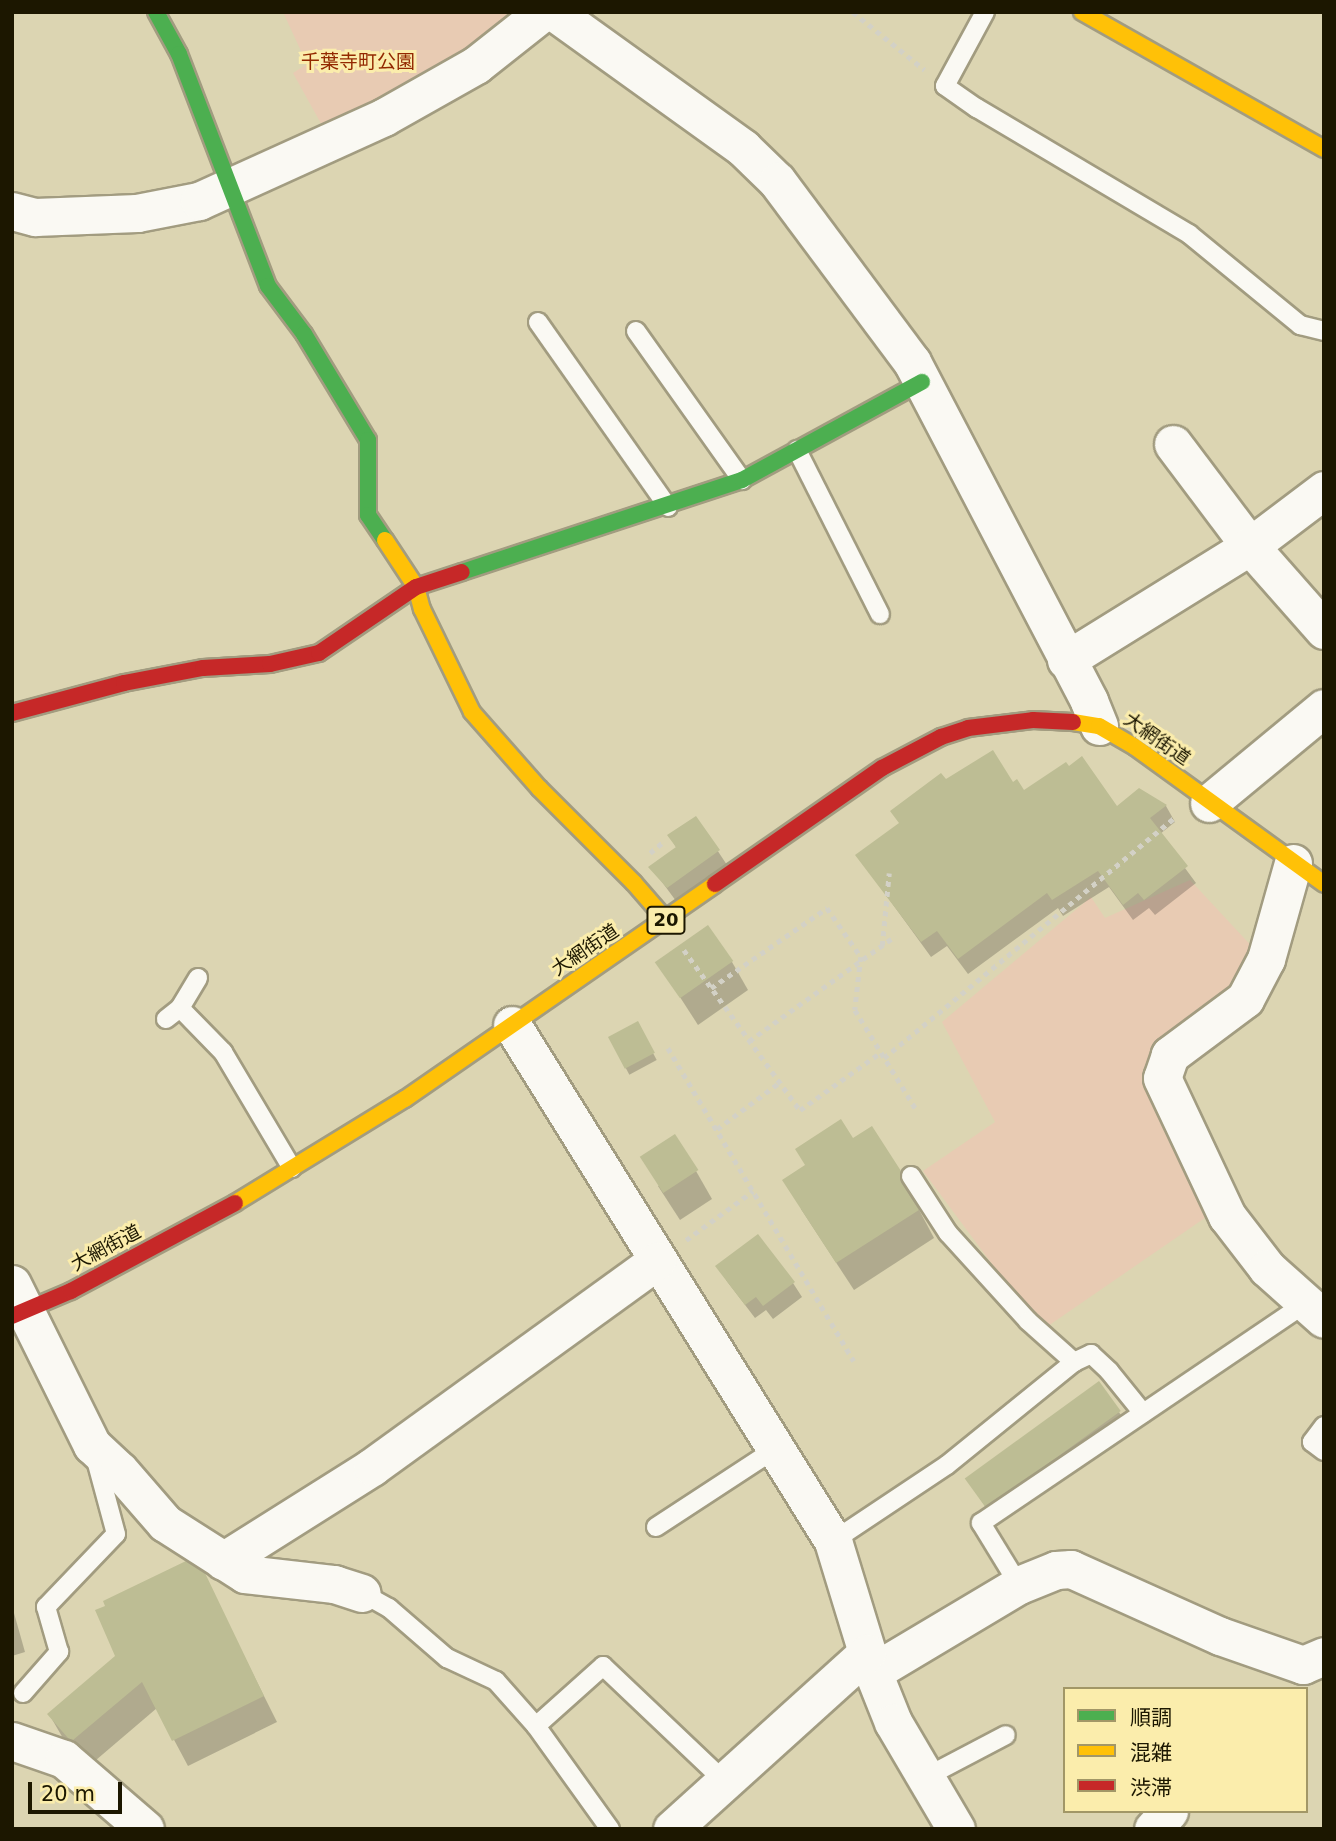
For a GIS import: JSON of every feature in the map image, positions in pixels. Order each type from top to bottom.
[{"type":"street","points":[[156,12],[179,54],[268,286],[304,334],[368,440],[368,515],[416,587],[422,609],[472,712],[539,788],[634,883],[666,920]]},
{"type":"street","points":[[12,211],[35,218],[137,213],[199,201],[384,117],[476,65],[543,12]]},
{"type":"street","points":[[554,12],[743,148],[777,181],[912,362],[1089,701],[1099,726]]},
{"type":"street","points":[[1082,12],[1324,149]]},
{"type":"street","points":[[12,713],[124,682],[204,668],[270,664],[319,653],[416,587],[668,507],[742,480],[922,382]]},
{"type":"street","points":[[1173,444],[1250,546],[1324,630]]},
{"type":"street","points":[[1066,660],[1250,546],[1324,490]]},
{"type":"street","points":[[1204,799],[1324,708]]},
{"type":"street","name":"大網街道","points":[[16,1304],[71,1291],[227,1208],[405,1099],[882,768],[941,737],[968,728],[1033,720],[1061,720],[1099,726],[1118,735],[1324,884]]},
{"type":"street","points":[[1293,863],[1266,960],[1245,999],[1170,1055],[1162,1078],[1227,1216],[1267,1268],[1314,1312]]},
{"type":"street","points":[[512,1025],[833,1541],[870,1662],[893,1722],[956,1829]]},
{"type":"street","points":[[223,1561],[372,1467],[657,1261]]},
{"type":"street","points":[[16,1304],[92,1445],[165,1523],[244,1574],[334,1584],[362,1593]]},
{"type":"street","points":[[684,1825],[724,1781],[870,1662],[1019,1585],[1056,1570],[1071,1569],[1302,1670]]},
{"type":"street","points":[[12,1741],[64,1759],[145,1829]]},
{"type":"street","points":[[1153,1829],[1167,1813]]},
{"type":"lane","points":[[985,12],[945,86],[1189,234],[1300,325],[1324,331]]},
{"type":"lane","points":[[538,322],[668,507]]},
{"type":"lane","points":[[636,331],[742,480]]},
{"type":"lane","points":[[797,450],[880,614]]},
{"type":"lane","points":[[198,978],[173,1014],[223,1052],[292,1168]]},
{"type":"lane","points":[[911,1176],[948,1233],[1028,1321],[1074,1362]]},
{"type":"lane","points":[[1019,1585],[981,1522],[1143,1413],[1314,1312]]},
{"type":"lane","points":[[833,1541],[947,1465],[1074,1362],[1091,1354],[1109,1371],[1143,1413]]},
{"type":"lane","points":[[1324,1426],[1312,1442],[1324,1451]]},
{"type":"lane","points":[[23,1693],[60,1652],[46,1607],[116,1534],[92,1445]]},
{"type":"lane","points":[[656,1527],[775,1449]]},
{"type":"lane","points":[[362,1593],[389,1608],[447,1658],[496,1681],[536,1726],[610,1829]]},
{"type":"lane","points":[[536,1726],[603,1666],[724,1781]]},
{"type":"lane","points":[[926,1777],[1006,1735]]},
{"type":"path","points":[[853,12],[945,86]]},
{"type":"path","points":[[680,945],[800,1110],[882,1055],[1029,941],[1204,799]]},
{"type":"path","points":[[882,946],[889,873]]},
{"type":"path","points":[[711,988],[827,908],[860,960],[855,1010],[916,1109]]},
{"type":"path","points":[[749,1041],[895,936]]},
{"type":"path","points":[[668,1048],[854,1361]]},
{"type":"path","points":[[717,1129],[779,1083]]},
{"type":"path","points":[[657,1261],[753,1191]]},
{"type":"green space","name":"千葉寺町公園","points":[[283,12],[524,12],[471,58],[324,129],[293,73],[307,64]]},
{"type":"green space","points":[[1190,880],[1258,953],[1238,991],[1159,1053],[1215,1211],[1048,1326],[1001,1276],[923,1171],[995,1122],[942,1022],[1091,897],[1105,918]]},
{"type":"building","points":[[993,750],[1013,782],[1017,779],[1024,790],[1066,762],[1069,766],[1082,756],[1117,806],[1139,788],[1167,805],[1150,818],[1188,866],[1144,900],[1138,893],[1123,905],[1098,871],[1052,900],[1047,893],[958,959],[937,931],[921,942],[855,855],[899,823],[890,811],[941,773],[946,779]]},
{"type":"building","points":[[696,816],[720,850],[667,888],[648,867],[676,847],[667,835]]},
{"type":"building","points":[[708,925],[733,961],[680,998],[655,962]]},
{"type":"building","points":[[638,1021],[655,1053],[625,1069],[608,1037]]},
{"type":"building","points":[[841,1119],[853,1138],[872,1126],[901,1171],[901,1182],[919,1210],[836,1263],[782,1180],[805,1165],[795,1149]]},
{"type":"building","points":[[675,1134],[698,1170],[663,1193],[640,1157]]},
{"type":"building","points":[[758,1234],[795,1282],[763,1306],[756,1297],[745,1305],[715,1266]]},
{"type":"building","points":[[1099,1381],[1121,1411],[986,1509],[965,1479]]},
{"type":"building","points":[[186,1561],[205,1573],[264,1696],[172,1741],[142,1682],[73,1740],[68,1738],[47,1714],[115,1656],[95,1610],[105,1606],[103,1601]]},
{"type":"traffic: fast","points":[[156,12],[179,54],[268,286],[304,334],[368,440],[368,515],[385,540]]},
{"type":"traffic: fast","points":[[462,572],[742,480],[922,382]]},
{"type":"traffic: slow","points":[[1082,12],[1324,149]]},
{"type":"traffic: slow","points":[[385,540],[416,587],[422,609],[472,712],[539,788],[634,883],[666,920]]},
{"type":"traffic: slow","points":[[1073,722],[1099,726],[1135,747],[1324,884]]},
{"type":"traffic: slow","points":[[235,1203],[405,1099],[715,884]]},
{"type":"traffic: jam","points":[[12,713],[124,683],[203,668],[270,664],[319,653],[416,587],[462,572]]},
{"type":"traffic: jam","points":[[715,884],[882,768],[941,737],[968,728],[1033,720],[1073,722]]},
{"type":"traffic: jam","points":[[12,1316],[71,1291],[235,1203]]}]
